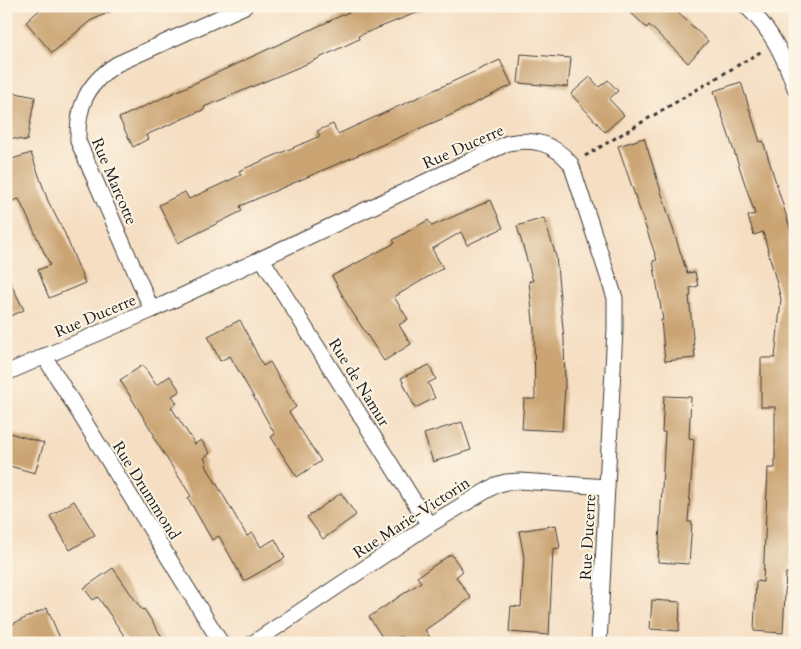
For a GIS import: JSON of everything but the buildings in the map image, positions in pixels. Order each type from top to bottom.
[{"type":"street","name":"Rue Marcotte","points":[[152,310],[78,141],[78,128],[85,97],[103,73],[117,64],[245,6]]},
{"type":"street","points":[[746,6],[766,27],[776,43],[795,88]]},
{"type":"street","name":"Rue Ducerre","points":[[6,373],[152,310],[508,143],[535,141],[563,154],[571,164],[615,298],[616,314],[599,643]]},
{"type":"street","name":"Rue de Namur","points":[[262,259],[429,525]]},
{"type":"street","name":"Rue Drummond","points":[[44,356],[221,643]]},
{"type":"street","name":"Rue Marie-Victorin","points":[[253,643],[429,525],[481,493],[506,482],[607,487]]},
{"type":"path","points":[[571,164],[776,43]]}]
